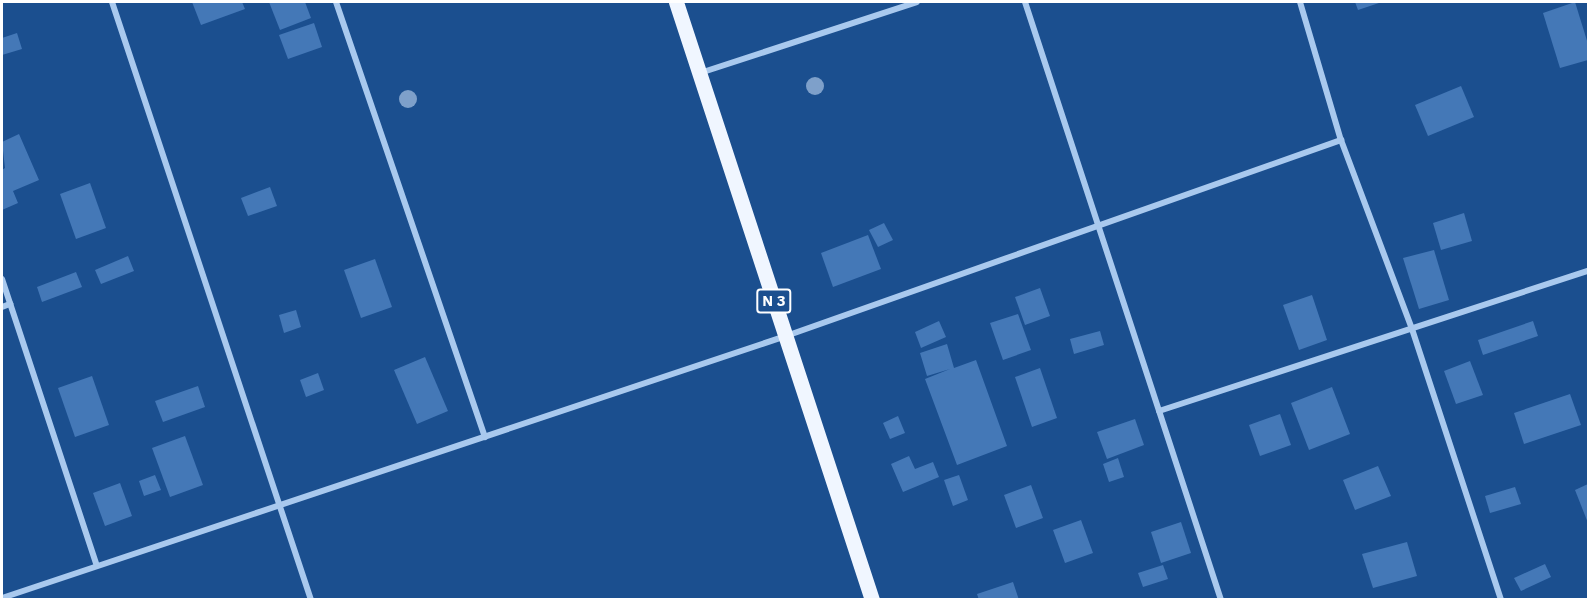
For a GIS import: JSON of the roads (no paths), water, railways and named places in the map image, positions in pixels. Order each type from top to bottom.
[{"type":"main road","name":"N 3","points":[[676,2],[872,600]]},
{"type":"street","points":[[112,2],[310,600]]},
{"type":"street","points":[[336,2],[485,437]]},
{"type":"street","points":[[699,73],[917,2]]},
{"type":"street","points":[[1025,2],[1221,600]]},
{"type":"street","points":[[1300,2],[1341,140],[1412,329],[1501,600]]},
{"type":"street","points":[[2,598],[786,336],[1341,140]]},
{"type":"street","points":[[1159,411],[1588,271]]},
{"type":"street","points":[[2,279],[97,566]]},
{"type":"street","points":[[2,307],[10,304]]}]
